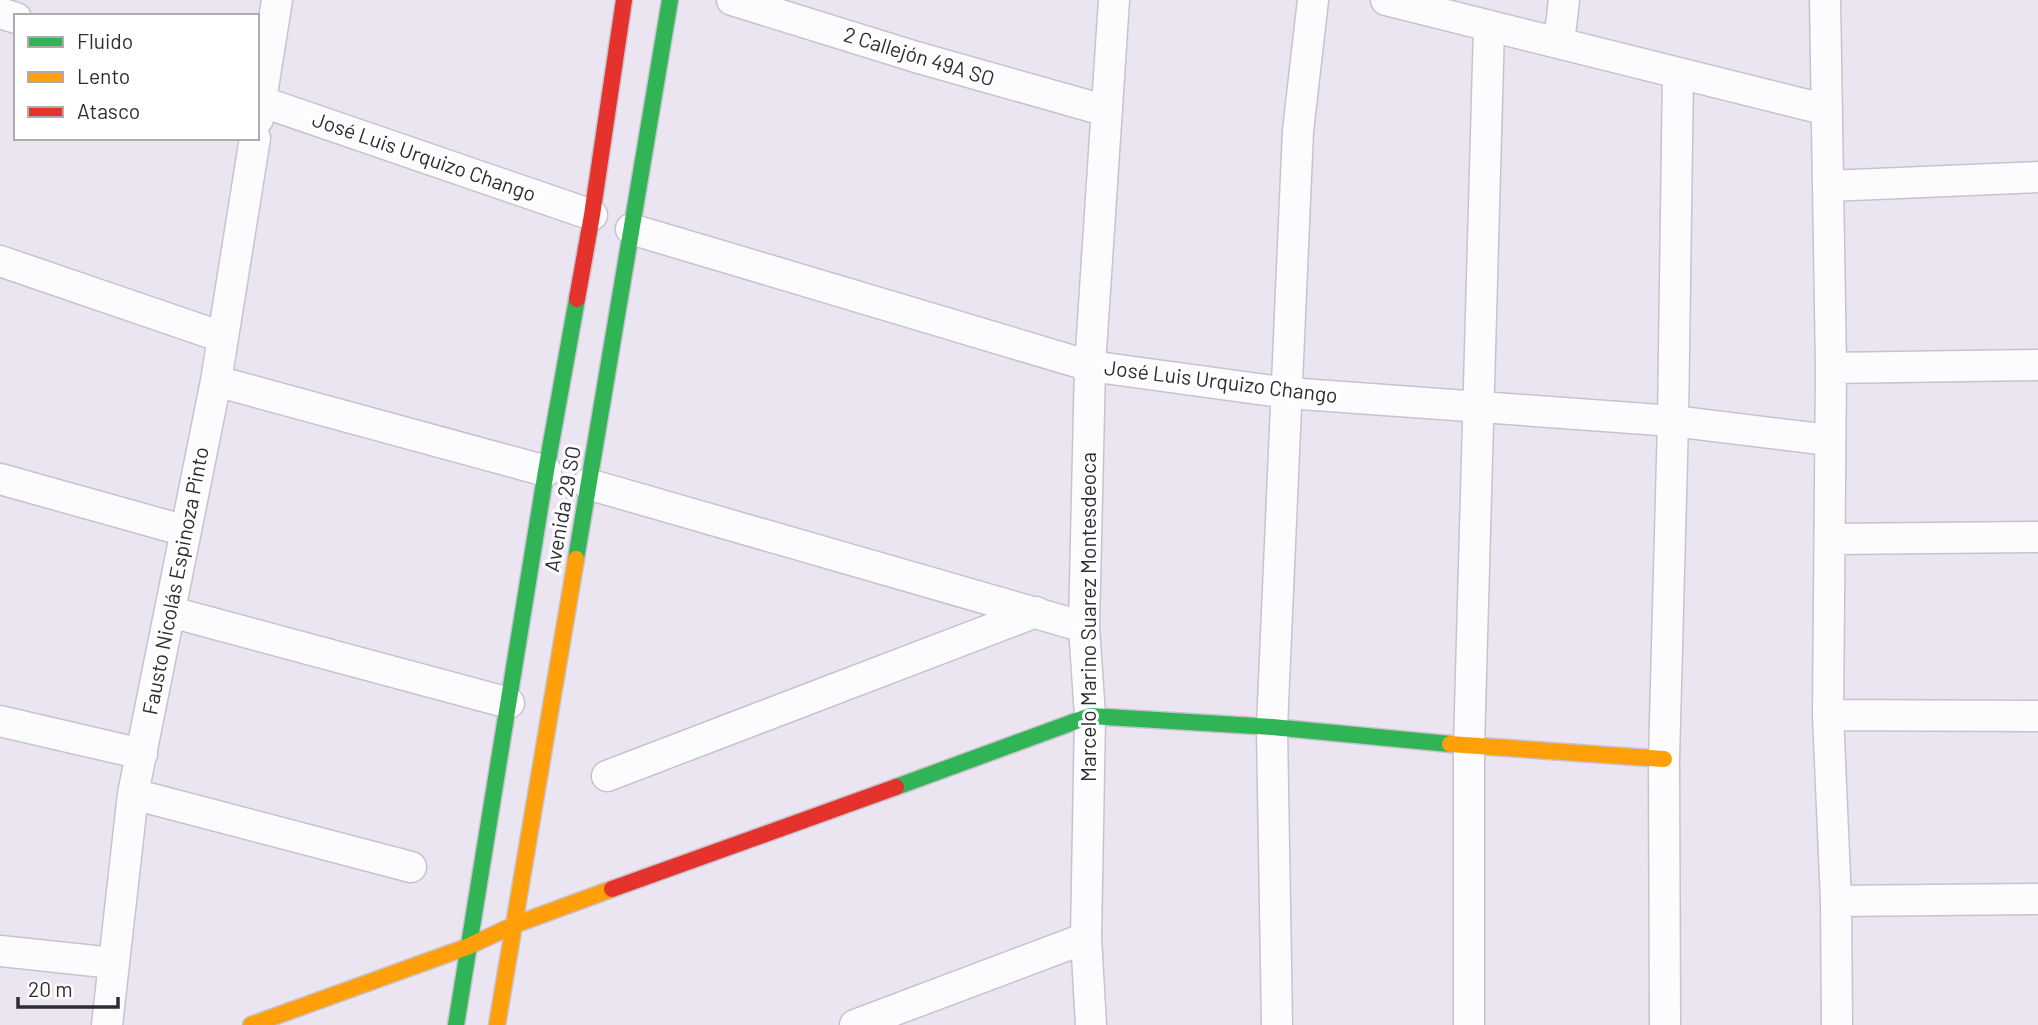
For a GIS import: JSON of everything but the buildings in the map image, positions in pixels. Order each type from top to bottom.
[{"type":"street","points":[[259,103],[278,0]]},
{"type":"street","name":"Avenida 29 SO","points":[[456,1025],[546,471],[592,215],[624,0]]},
{"type":"street","name":"Avenida 29 SO","points":[[497,1025],[670,0]]},
{"type":"street","name":"2 Callejón 49A SO","points":[[732,0],[916,57],[1107,111]]},
{"type":"street","name":"Marcelo Marino Suarez Montesdeoca","points":[[1091,1025],[1086,938],[1090,716],[1084,627],[1090,366],[1114,0]]},
{"type":"street","points":[[1278,1025],[1272,727],[1298,131],[1313,0]]},
{"type":"street","points":[[1386,0],[1827,110]]},
{"type":"street","points":[[1559,43],[1564,0]]},
{"type":"street","points":[[1825,0],[1831,368],[1828,715],[1836,901],[1837,1025]]},
{"type":"street","points":[[1469,1025],[1469,746],[1489,27]]},
{"type":"street","points":[[1665,1025],[1664,760],[1678,73]]},
{"type":"street","name":"José Luis Urquizo Chango","points":[[259,108],[592,215]]},
{"type":"street","name":"Fausto Nicolás Espinoza Pinto","points":[[107,1025],[133,794],[216,381],[255,140]]},
{"type":"street","points":[[1829,186],[2038,177]]},
{"type":"street","name":"José Luis Urquizo Chango","points":[[631,229],[1090,366],[1288,393],[1673,421],[1829,440]]},
{"type":"street","points":[[0,261],[222,337]]},
{"type":"street","points":[[1831,368],[2038,365]]},
{"type":"street","points":[[216,381],[546,471]]},
{"type":"street","points":[[0,479],[186,531]]},
{"type":"street","points":[[588,484],[1084,627]]},
{"type":"street","points":[[1831,539],[2038,537]]},
{"type":"street","points":[[171,612],[509,703]]},
{"type":"street","points":[[607,776],[1036,612]]},
{"type":"street","points":[[1828,715],[2038,716]]},
{"type":"street","points":[[251,1025],[467,947],[514,925],[1090,716],[1272,727],[1469,746],[1664,760]]},
{"type":"street","points":[[0,721],[142,754]]},
{"type":"street","points":[[133,794],[411,867]]},
{"type":"street","points":[[1836,901],[2038,899]]},
{"type":"street","points":[[856,1025],[1086,938]]},
{"type":"street","points":[[0,951],[113,963]]},
{"type":"traffic: fast","points":[[576,559],[670,0]]},
{"type":"traffic: fast","points":[[456,1025],[546,471],[577,299]]},
{"type":"traffic: fast","points":[[896,787],[1090,716],[1272,727],[1450,744]]},
{"type":"traffic: slow","points":[[497,1025],[576,559]]},
{"type":"traffic: slow","points":[[1450,744],[1664,759]]},
{"type":"traffic: slow","points":[[251,1025],[467,947],[514,925],[612,889]]},
{"type":"traffic: jam","points":[[577,299],[624,0]]},
{"type":"traffic: jam","points":[[612,889],[896,787]]}]
